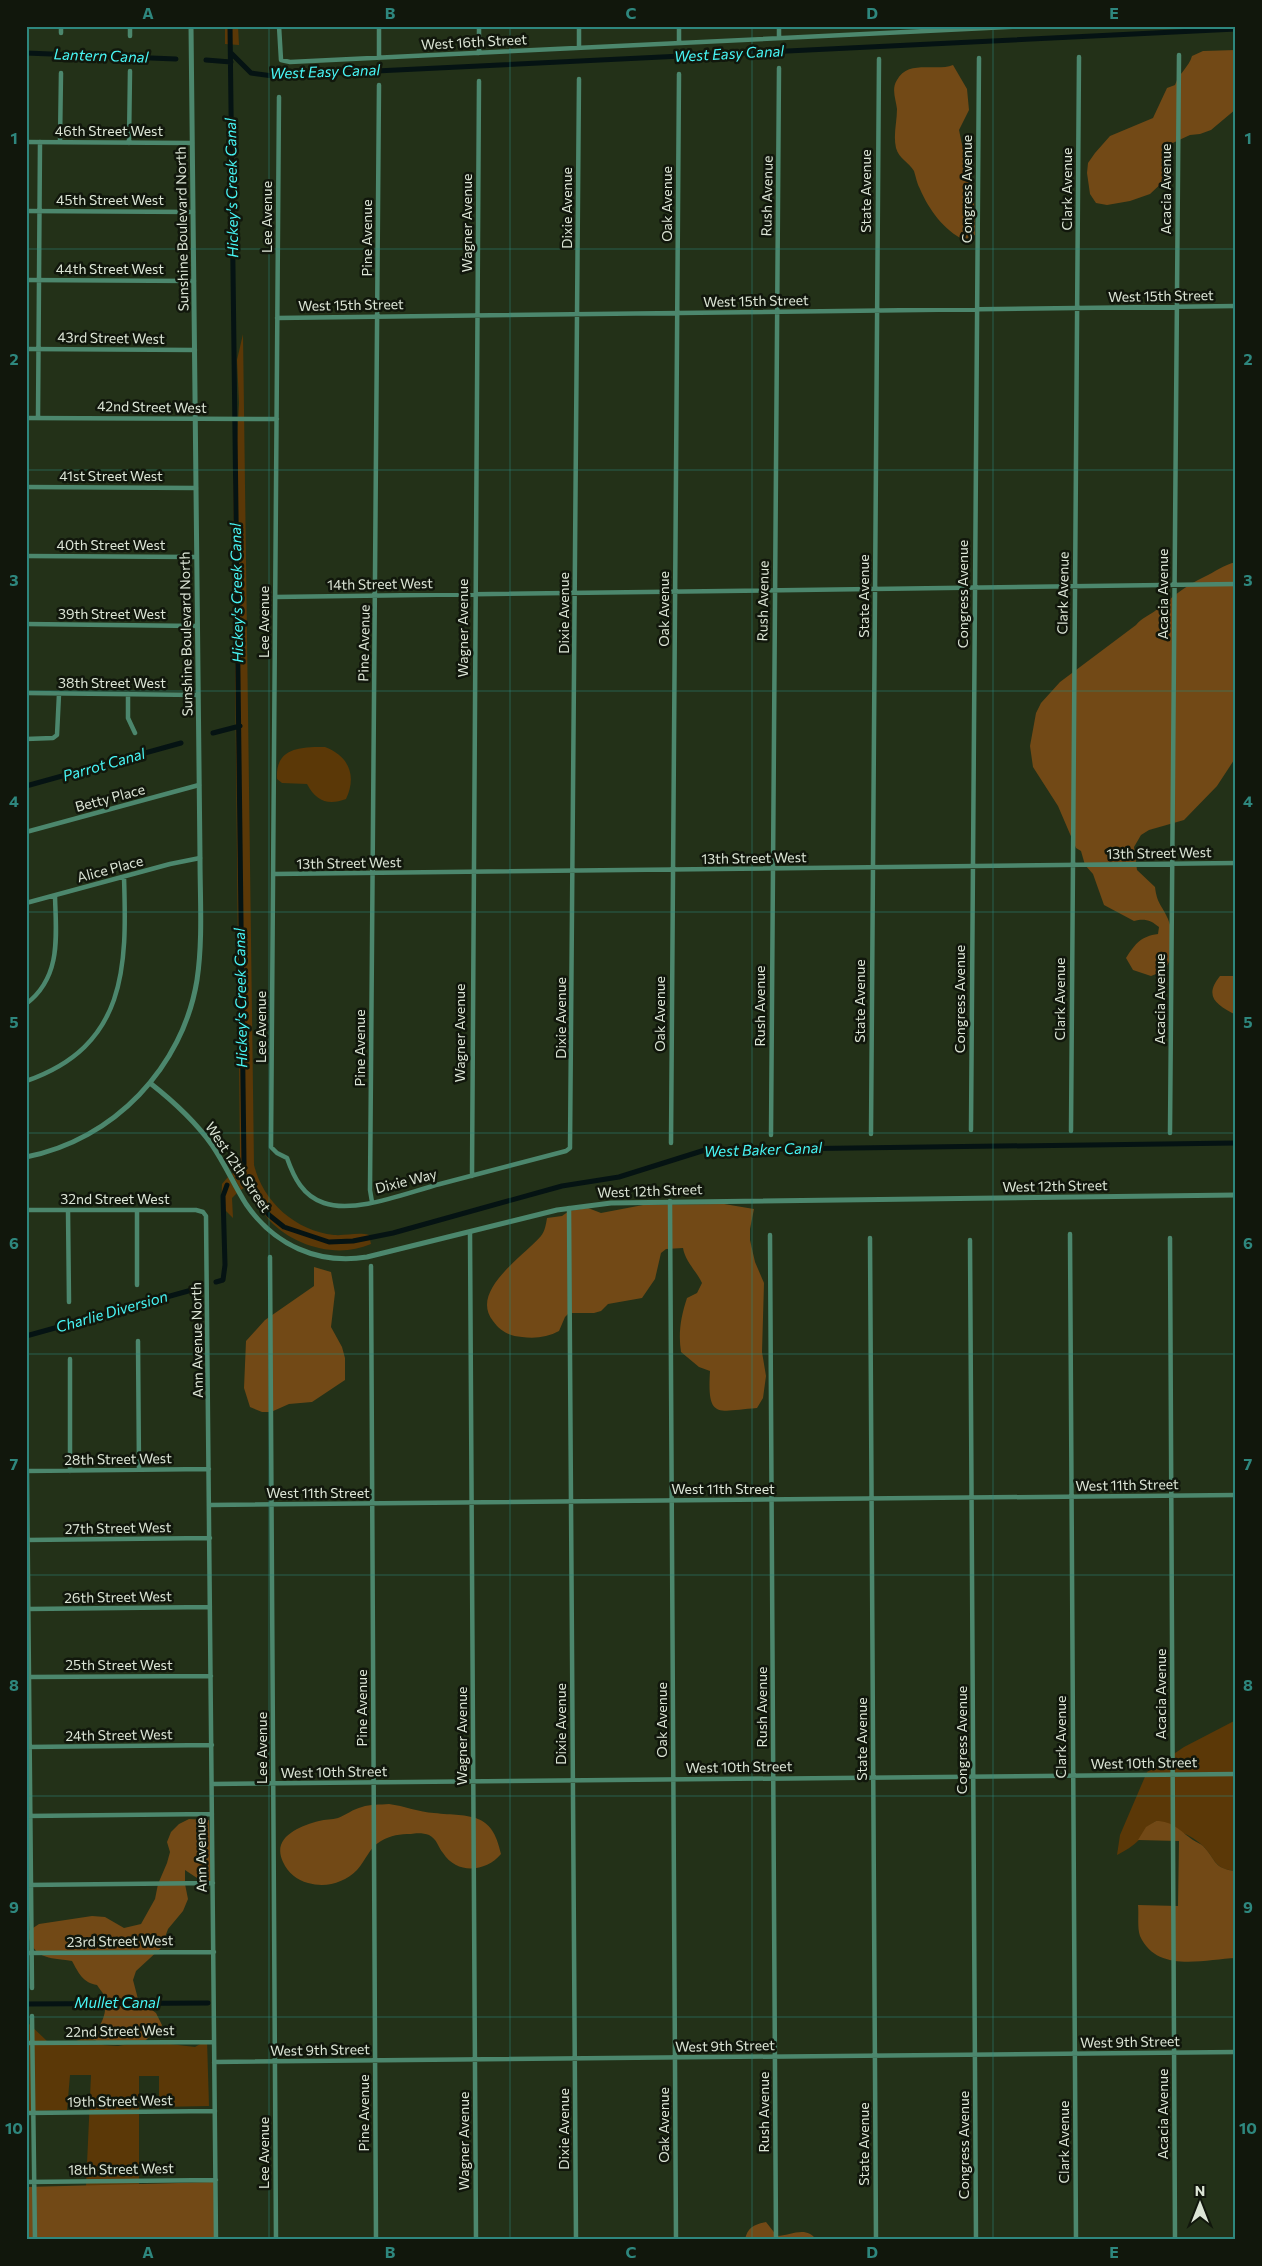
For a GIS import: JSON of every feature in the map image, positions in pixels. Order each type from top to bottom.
[{"type":"street","points":[[61,26],[61,33]]},
{"type":"street","points":[[130,26],[130,36]]},
{"type":"street","name":"Sunshine Boulevard North","points":[[26,1157],[59,1148],[100,1128],[123,1111],[150,1083],[169,1055],[182,1031],[196,987],[200,942],[200,858],[191,26]]},
{"type":"street","name":"West 16th Street","points":[[279,26],[281,60],[290,62],[1028,26]]},
{"type":"street","points":[[379,26],[379,58]]},
{"type":"street","points":[[479,26],[479,53]]},
{"type":"street","points":[[579,26],[579,48]]},
{"type":"street","points":[[679,26],[679,43]]},
{"type":"street","points":[[779,26],[779,38]]},
{"type":"street","points":[[879,26],[879,33]]},
{"type":"street","name":"Acacia Avenue","points":[[1170,1133],[1179,55]]},
{"type":"street","name":"Clark Avenue","points":[[1071,1130],[1079,57]]},
{"type":"street","name":"Congress Avenue","points":[[971,1130],[979,58]]},
{"type":"street","name":"State Avenue","points":[[871,1134],[879,59]]},
{"type":"street","name":"Rush Avenue","points":[[771,1135],[779,68]]},
{"type":"street","points":[[129,142],[130,71]]},
{"type":"street","points":[[60,142],[61,73]]},
{"type":"street","name":"Oak Avenue","points":[[671,1143],[679,74]]},
{"type":"street","name":"Dixie Avenue","points":[[570,1148],[579,79]]},
{"type":"street","name":"Wagner Avenue","points":[[472,1176],[479,81]]},
{"type":"street","name":"Pine Avenue","points":[[372,1202],[370,1180],[379,85]]},
{"type":"street","name":"Lee Avenue","points":[[271,1146],[279,98]]},
{"type":"street","name":"46th Street West","points":[[26,142],[192,143]]},
{"type":"street","points":[[38,418],[40,142]]},
{"type":"street","name":"45th Street West","points":[[26,211],[193,212]]},
{"type":"street","name":"44th Street West","points":[[26,280],[194,281]]},
{"type":"street","name":"West 15th Street","points":[[277,318],[1236,306]]},
{"type":"street","name":"43rd Street West","points":[[26,349],[195,350]]},
{"type":"street","name":"42nd Street West","points":[[26,418],[277,419]]},
{"type":"street","name":"41st Street West","points":[[26,487],[196,488]]},
{"type":"street","name":"40th Street West","points":[[26,556],[196,557]]},
{"type":"street","name":"14th Street West","points":[[275,597],[1236,584]]},
{"type":"street","name":"39th Street West","points":[[26,624],[197,626]]},
{"type":"street","name":"38th Street West","points":[[26,694],[198,695]]},
{"type":"street","points":[[26,738],[53,738],[57,735],[59,694]]},
{"type":"street","points":[[128,694],[128,718],[135,733]]},
{"type":"street","name":"Betty Place","points":[[26,832],[199,785]]},
{"type":"street","name":"Alice Place","points":[[26,903],[200,858]]},
{"type":"street","name":"13th Street West","points":[[273,874],[1236,863]]},
{"type":"street","points":[[26,1081],[57,1066],[79,1051],[102,1024],[110,1009],[120,986],[124,962],[124,877]]},
{"type":"street","points":[[26,1004],[43,987],[53,965],[56,946],[55,896]]},
{"type":"street","name":"West 12th Street","points":[[150,1083],[182,1110],[202,1132],[224,1163],[245,1202],[258,1220],[274,1235],[294,1248],[325,1258],[350,1260],[383,1254],[569,1208],[611,1203],[1236,1195]]},
{"type":"street","name":"Dixie Way","points":[[271,1146],[287,1158],[299,1185],[316,1200],[335,1205],[350,1206],[472,1176],[566,1151],[570,1148]]},
{"type":"street","name":"Oak Avenue","points":[[670,1201],[676,2240]]},
{"type":"street","name":"Dixie Avenue","points":[[569,1208],[576,2240]]},
{"type":"street","name":"32nd Street West","points":[[26,1210],[196,1210],[203,1212]]},
{"type":"street","points":[[68,1210],[68,1302]]},
{"type":"street","points":[[137,1210],[137,1285]]},
{"type":"street","name":"Ann Avenue North","points":[[203,1212],[206,1216],[207,1250],[209,1469]]},
{"type":"street","name":"Wagner Avenue","points":[[470,1232],[476,2240]]},
{"type":"street","name":"Clark Avenue","points":[[1070,1234],[1076,2240]]},
{"type":"street","name":"Rush Avenue","points":[[770,1235],[776,2240]]},
{"type":"street","name":"State Avenue","points":[[870,1238],[876,2240]]},
{"type":"street","name":"Acacia Avenue","points":[[1170,1238],[1175,2240]]},
{"type":"street","name":"Congress Avenue","points":[[970,1240],[976,2240]]},
{"type":"street","name":"Lee Avenue","points":[[270,1257],[276,2240]]},
{"type":"street","name":"Pine Avenue","points":[[371,1266],[376,2240]]},
{"type":"street","points":[[138,1341],[139,1470]]},
{"type":"street","points":[[70,1359],[70,1471]]},
{"type":"street","name":"28th Street West","points":[[27,1471],[209,1469]]},
{"type":"street","name":"Ann Avenue","points":[[209,1469],[216,2240]]},
{"type":"street","points":[[27,1471],[29,1953],[32,1988]]},
{"type":"street","name":"West 11th Street","points":[[209,1505],[1236,1495]]},
{"type":"street","name":"27th Street West","points":[[27,1540],[210,1538]]},
{"type":"street","name":"26th Street West","points":[[27,1609],[210,1607]]},
{"type":"street","name":"25th Street West","points":[[28,1677],[211,1676]]},
{"type":"street","name":"24th Street West","points":[[28,1747],[212,1745]]},
{"type":"street","name":"West 10th Street","points":[[212,1784],[1236,1774]]},
{"type":"street","points":[[28,1816],[212,1814]]},
{"type":"street","points":[[29,1885],[213,1883]]},
{"type":"street","name":"23rd Street West","points":[[29,1953],[214,1952]]},
{"type":"street","points":[[32,2016],[34,2240]]},
{"type":"street","name":"22nd Street West","points":[[26,2044],[214,2042]]},
{"type":"street","name":"West 9th Street","points":[[214,2062],[1236,2052]]},
{"type":"street","name":"19th Street West","points":[[26,2113],[215,2111]]},
{"type":"street","name":"18th Street West","points":[[26,2182],[216,2180]]},
{"type":"shaded area","points":[[225,26],[238,26],[239,45],[225,44]]},
{"type":"shaded area","points":[[1236,50],[1236,109],[1211,130],[1190,135],[1164,147],[1166,179],[1150,194],[1130,201],[1107,205],[1096,203],[1090,194],[1087,173],[1088,163],[1110,136],[1153,118],[1167,88],[1175,85],[1192,56],[1203,51]]},
{"type":"shaded area","points":[[953,65],[967,89],[969,110],[959,130],[974,203],[975,235],[964,240],[950,231],[933,212],[919,187],[914,171],[899,155],[895,143],[897,109],[894,91],[897,80],[908,70],[915,68]]},
{"type":"shaded area","points":[[243,334],[254,1165],[265,1191],[273,1202],[294,1221],[307,1228],[334,1235],[369,1235],[371,1244],[344,1250],[317,1248],[280,1230],[270,1221],[249,1189],[246,1186],[241,1190],[232,1174],[241,1163],[233,463],[236,459],[239,403],[237,360]]},
{"type":"shaded area","points":[[1236,562],[1236,757],[1217,786],[1184,820],[1149,830],[1141,835],[1134,847],[1137,870],[1155,887],[1157,897],[1168,919],[1171,931],[1171,958],[1164,970],[1151,976],[1133,970],[1126,958],[1139,941],[1158,934],[1159,927],[1147,920],[1134,921],[1104,905],[1093,874],[1085,865],[1081,851],[1076,848],[1058,806],[1033,767],[1030,746],[1036,713],[1041,703],[1060,682],[1178,592],[1223,567]]},
{"type":"shaded area","points":[[325,747],[340,756],[349,768],[351,782],[346,799],[328,802],[314,794],[307,784],[282,783],[277,779],[280,761],[291,751]]},
{"type":"shaded area","points":[[1220,976],[1236,976],[1236,1015],[1223,1008],[1214,1000],[1213,990]]},
{"type":"shaded area","points":[[228,1177],[237,1193],[232,1198],[233,1218],[221,1206],[222,1184]]},
{"type":"shaded area","points":[[724,1204],[754,1209],[750,1240],[755,1262],[764,1283],[762,1352],[766,1376],[763,1398],[757,1408],[724,1411],[717,1409],[710,1398],[710,1371],[699,1367],[681,1352],[680,1331],[687,1298],[697,1293],[702,1283],[686,1257],[683,1248],[666,1249],[661,1253],[655,1279],[642,1298],[608,1304],[601,1311],[594,1313],[569,1313],[565,1317],[559,1331],[550,1335],[532,1338],[509,1334],[496,1325],[487,1310],[488,1298],[493,1286],[512,1264],[541,1236],[547,1218],[562,1216],[569,1211],[588,1208],[601,1213],[643,1205]]},
{"type":"shaded area","points":[[314,1267],[331,1272],[335,1293],[331,1327],[342,1347],[345,1358],[345,1380],[312,1402],[289,1404],[271,1412],[262,1412],[250,1407],[244,1388],[246,1341],[265,1320],[314,1286]]},
{"type":"shaded area","points":[[1236,1720],[1236,1871],[1219,1866],[1204,1847],[1194,1839],[1156,1821],[1148,1827],[1137,1842],[1117,1855],[1120,1835],[1147,1772],[1184,1747]]},
{"type":"shaded area","points":[[389,1804],[478,1819],[486,1823],[492,1830],[501,1854],[488,1865],[464,1868],[449,1860],[432,1837],[415,1833],[396,1835],[381,1841],[357,1870],[341,1881],[328,1885],[304,1882],[287,1870],[280,1853],[284,1839],[289,1834],[304,1826],[338,1818],[365,1806]]},
{"type":"shaded area","points":[[189,1819],[209,1820],[213,1885],[203,1882],[185,1870],[188,1899],[183,1911],[168,1929],[161,1948],[136,1971],[133,1980],[138,1999],[156,2013],[162,2025],[158,2033],[151,2035],[145,2041],[129,2044],[103,2043],[87,2037],[96,2030],[103,2020],[105,2014],[104,1995],[97,1985],[88,1982],[82,1976],[72,1961],[43,1955],[33,1948],[27,1932],[39,1924],[92,1916],[105,1917],[124,1928],[141,1924],[155,1899],[158,1884],[167,1863],[170,1852],[167,1842],[171,1832],[179,1824]]},
{"type":"shaded area","points":[[1156,1821],[1162,1821],[1176,1827],[1203,1846],[1219,1866],[1236,1871],[1236,1958],[1183,1962],[1170,1960],[1158,1956],[1148,1948],[1140,1936],[1138,1905],[1178,1906],[1179,1841],[1138,1840],[1146,1827]]},
{"type":"shaded area","points":[[26,2021],[47,2041],[76,2041],[87,2037],[104,2045],[118,2046],[145,2041],[195,2047],[207,2040],[209,2106],[159,2107],[159,2076],[139,2076],[139,2185],[86,2186],[91,2075],[70,2075],[67,2110],[26,2111]]},
{"type":"shaded area","points":[[216,2182],[216,2240],[26,2240],[26,2187]]},
{"type":"shaded area","points":[[766,2222],[777,2236],[803,2232],[808,2233],[816,2240],[745,2240],[752,2227]]},
{"type":"waterway","name":"Hickey's Creek Canal","points":[[230,26],[244,1164],[242,1173],[238,1177]]},
{"type":"waterway","name":"West Easy Canal","points":[[231,53],[251,73],[273,76],[1236,29]]},
{"type":"waterway","name":"Lantern Canal","points":[[26,53],[176,59]]},
{"type":"waterway","name":"Lantern Canal","points":[[206,60],[231,62]]},
{"type":"waterway","name":"Parrot Canal","points":[[213,733],[240,726]]},
{"type":"waterway","name":"Parrot Canal","points":[[26,786],[181,743]]},
{"type":"waterway","name":"West Baker Canal","points":[[242,1173],[253,1194],[269,1215],[284,1227],[329,1242],[353,1241],[393,1233],[562,1186],[619,1177],[705,1150],[1236,1143]]},
{"type":"waterway","name":"Charlie Diversion","points":[[216,1282],[223,1280],[225,1265],[223,1196],[227,1185]]},
{"type":"waterway","name":"Charlie Diversion","points":[[26,1336],[199,1288]]},
{"type":"waterway","name":"Mullet Canal","points":[[26,2004],[208,2003]]}]
